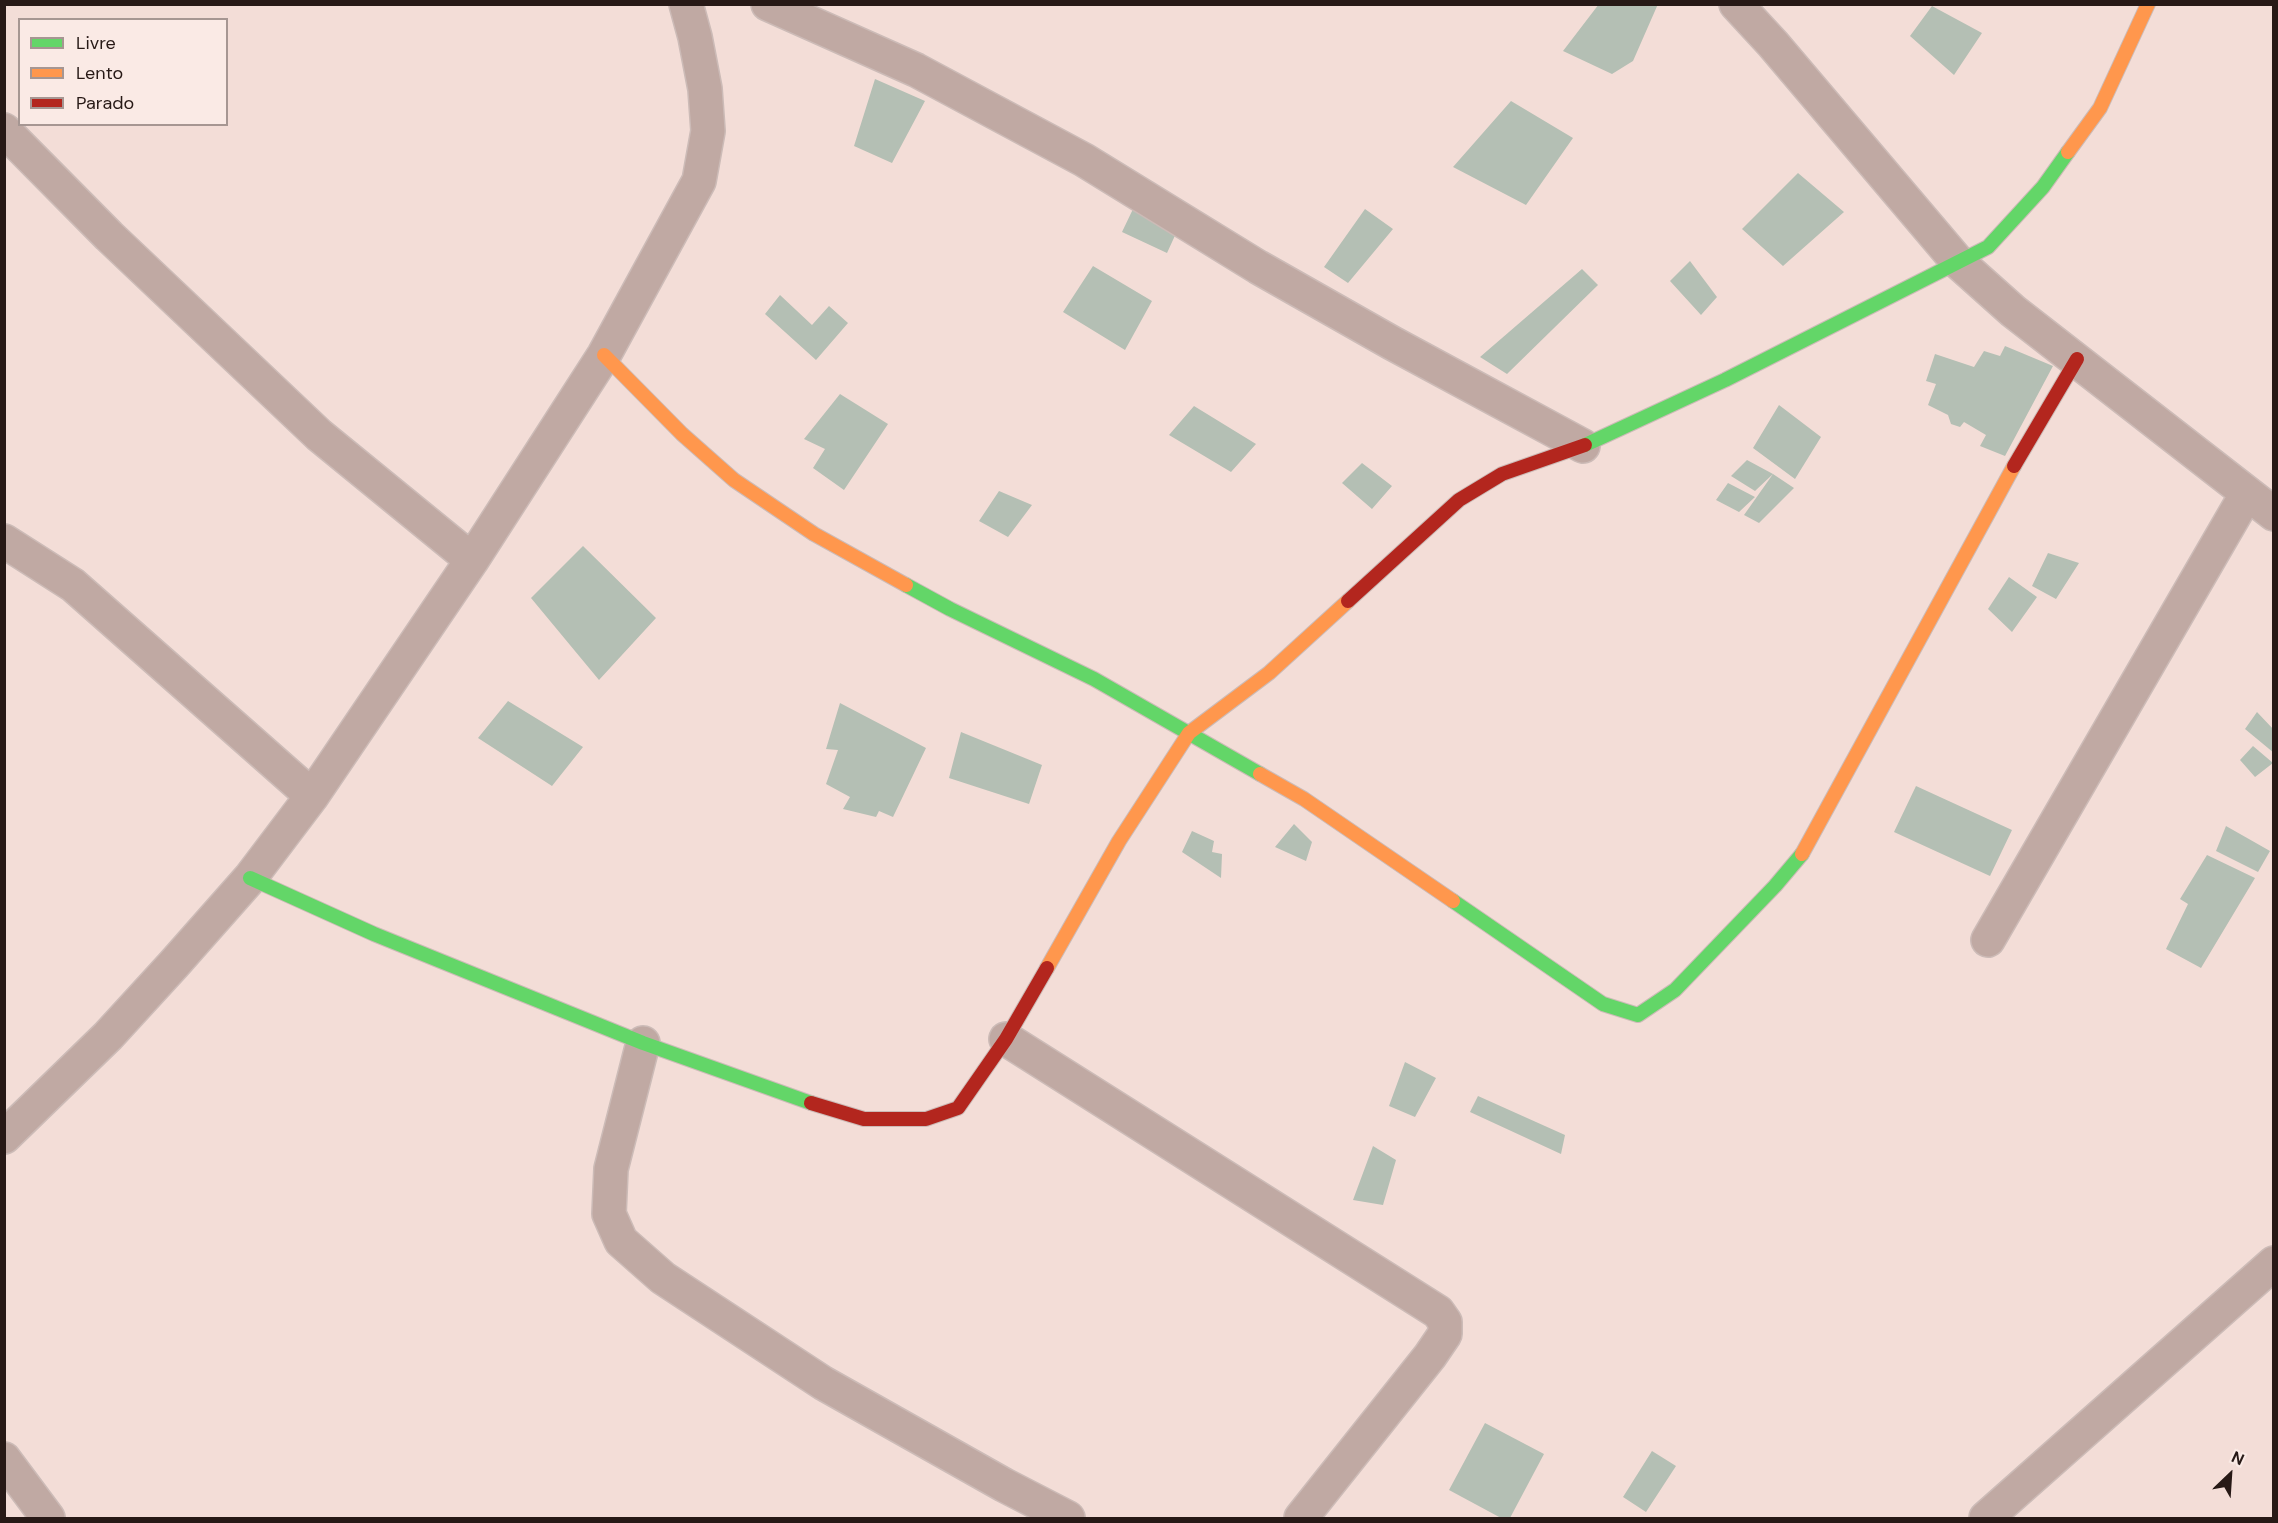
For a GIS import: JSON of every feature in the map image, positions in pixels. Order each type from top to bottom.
[{"type":"street","points":[[9,1125],[108,1036],[250,878],[312,796],[472,560],[604,355],[699,181],[708,131],[706,100],[687,4]]},
{"type":"street","points":[[768,4],[916,70],[1073,154],[1258,267],[1582,446]]},
{"type":"street","points":[[1736,4],[1958,261],[2013,311],[2077,359],[2246,495],[2274,514]]},
{"type":"street","points":[[250,878],[374,934],[643,1043],[817,1105],[864,1119],[926,1119],[958,1108],[1006,1038],[1119,841],[1189,733],[1269,673],[1459,500],[1502,474],[1582,446],[1725,380],[1988,247],[2043,187],[2100,108],[2148,4]]},
{"type":"street","points":[[4,130],[109,236],[319,435],[472,560]]},
{"type":"street","points":[[604,355],[682,434],[734,480],[814,534],[951,609],[1094,680],[1304,799],[1603,1004],[1638,1015],[1675,990],[1775,886],[1803,853],[2029,439],[2077,359]]},
{"type":"street","points":[[1988,940],[2246,495]]},
{"type":"street","points":[[4,541],[73,585],[312,796]]},
{"type":"street","points":[[1006,1038],[1438,1312],[1445,1322],[1445,1334],[1430,1356],[1301,1518]]},
{"type":"street","points":[[643,1043],[611,1169],[609,1214],[621,1241],[663,1278],[823,1383],[1004,1485],[1068,1518]]},
{"type":"street","points":[[1986,1518],[2274,1263]]},
{"type":"street","points":[[4,1460],[48,1518]]},
{"type":"building","points":[[1599,4],[1658,4],[1633,61],[1612,74],[1563,51]]},
{"type":"building","points":[[1932,6],[1982,33],[1954,75],[1910,36]]},
{"type":"building","points":[[875,79],[925,101],[892,163],[854,146]]},
{"type":"building","points":[[1511,101],[1573,138],[1526,205],[1453,167]]},
{"type":"building","points":[[1798,173],[1844,212],[1783,266],[1742,229]]},
{"type":"building","points":[[1133,209],[1178,229],[1167,253],[1122,232]]},
{"type":"building","points":[[1365,209],[1393,229],[1348,283],[1324,267]]},
{"type":"building","points":[[1690,261],[1717,297],[1701,315],[1670,281]]},
{"type":"building","points":[[1093,266],[1152,301],[1125,350],[1063,312]]},
{"type":"building","points":[[1582,269],[1598,285],[1507,374],[1480,357]]},
{"type":"building","points":[[780,295],[812,325],[829,306],[848,323],[816,360],[765,314]]},
{"type":"building","points":[[2005,346],[2053,366],[2005,456],[1980,446],[1986,435],[1964,422],[1960,427],[1951,424],[1948,415],[1928,405],[1936,384],[1926,381],[1935,354],[1974,367],[1984,351],[2000,356]]},
{"type":"building","points":[[840,394],[888,424],[844,490],[813,468],[825,449],[804,439]]},
{"type":"building","points":[[1779,405],[1821,437],[1795,479],[1753,448]]},
{"type":"building","points":[[1194,406],[1256,444],[1231,472],[1169,435]]},
{"type":"building","points":[[1747,460],[1773,474],[1755,491],[1731,476]]},
{"type":"building","points":[[1362,463],[1392,486],[1372,509],[1342,483]]},
{"type":"building","points":[[1773,474],[1794,488],[1759,523],[1744,515]]},
{"type":"building","points":[[1728,483],[1755,497],[1739,512],[1716,500]]},
{"type":"building","points":[[999,491],[1032,505],[1008,537],[979,521]]},
{"type":"building","points":[[583,546],[656,618],[599,680],[531,598]]},
{"type":"building","points":[[2048,553],[2079,563],[2056,599],[2032,586]]},
{"type":"building","points":[[2009,577],[2037,597],[2012,632],[1988,609]]},
{"type":"building","points":[[508,701],[583,747],[552,786],[478,738]]},
{"type":"building","points":[[840,703],[926,748],[893,817],[879,811],[876,817],[843,809],[850,797],[826,784],[838,750],[826,749]]},
{"type":"building","points":[[2257,712],[2274,730],[2274,753],[2245,729]]},
{"type":"building","points":[[961,732],[1042,765],[1029,804],[949,778]]},
{"type":"building","points":[[2253,746],[2273,763],[2255,777],[2240,760]]},
{"type":"building","points":[[1916,786],[2012,830],[1990,876],[1894,832]]},
{"type":"building","points":[[1294,824],[1312,842],[1306,861],[1275,847]]},
{"type":"building","points":[[2226,826],[2270,851],[2258,872],[2216,851]]},
{"type":"building","points":[[1192,831],[1214,841],[1212,852],[1222,854],[1221,878],[1182,852]]},
{"type":"building","points":[[2207,855],[2255,878],[2201,968],[2166,949],[2188,904],[2180,899]]},
{"type":"building","points":[[1405,1062],[1436,1078],[1415,1117],[1389,1106]]},
{"type":"building","points":[[1478,1096],[1565,1135],[1561,1154],[1470,1112]]},
{"type":"building","points":[[1373,1146],[1396,1160],[1383,1205],[1353,1200]]},
{"type":"building","points":[[1485,1423],[1544,1454],[1510,1518],[1501,1518],[1449,1490]]},
{"type":"building","points":[[1652,1451],[1676,1466],[1646,1512],[1623,1497]]},
{"type":"traffic: fast","points":[[1585,445],[1725,380],[1988,247],[2043,187],[2068,152]]},
{"type":"traffic: fast","points":[[906,585],[1094,679],[1260,774]]},
{"type":"traffic: fast","points":[[1453,901],[1603,1004],[1638,1015],[1675,990],[1775,886],[1802,854]]},
{"type":"traffic: fast","points":[[250,878],[374,934],[643,1043],[811,1103]]},
{"type":"traffic: slow","points":[[2068,152],[2100,108],[2148,4]]},
{"type":"traffic: slow","points":[[604,355],[682,434],[734,480],[814,534],[906,585]]},
{"type":"traffic: slow","points":[[1802,854],[2014,466]]},
{"type":"traffic: slow","points":[[1047,968],[1119,841],[1189,733],[1269,673],[1348,601]]},
{"type":"traffic: slow","points":[[1260,774],[1304,799],[1453,901]]},
{"type":"traffic: jam","points":[[2014,466],[2077,359]]},
{"type":"traffic: jam","points":[[1348,601],[1459,500],[1502,474],[1585,445]]},
{"type":"traffic: jam","points":[[811,1103],[864,1119],[926,1119],[958,1108],[1006,1039],[1047,968]]}]
